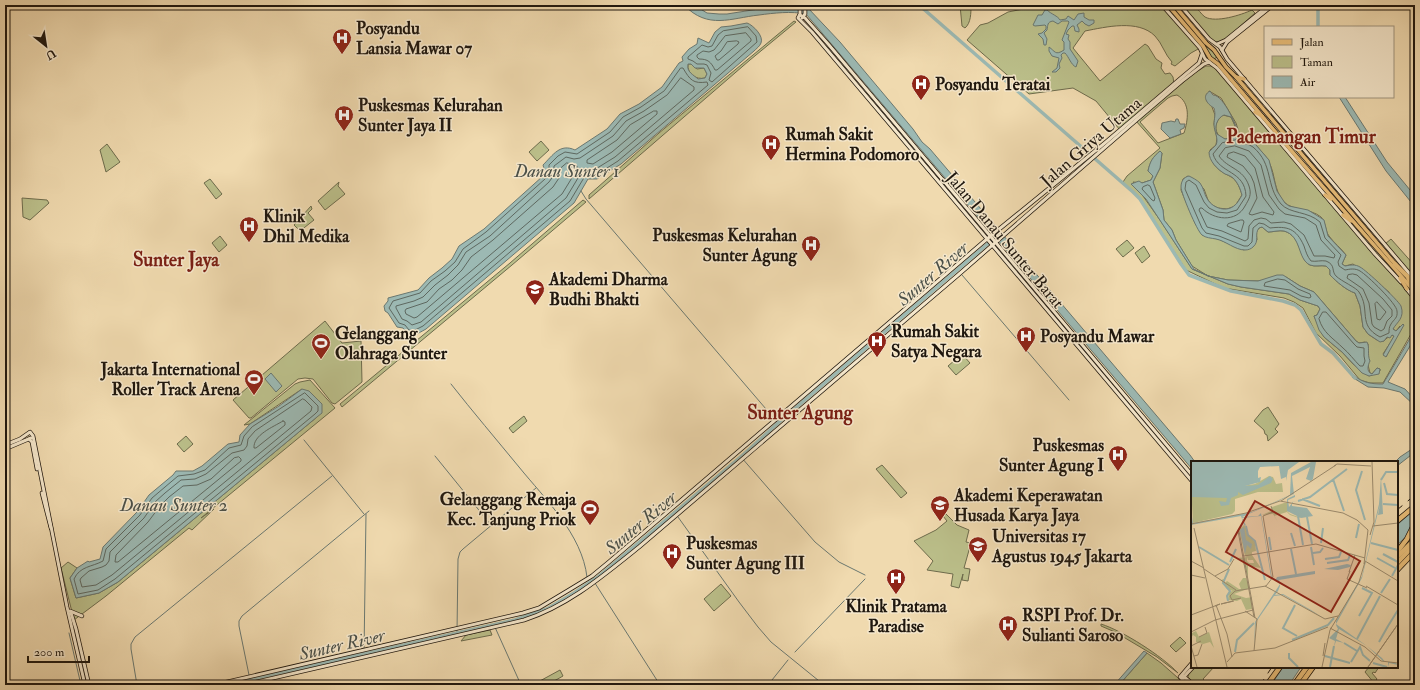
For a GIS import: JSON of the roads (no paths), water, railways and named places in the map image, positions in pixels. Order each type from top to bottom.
[{"type":"highway","points":[[1393,265],[1415,284]]},
{"type":"highway","points":[[1398,521],[1415,506]]},
{"type":"highway","points":[[1398,551],[1407,539],[1415,523]]},
{"type":"highway","points":[[1398,557],[1415,539]]},
{"type":"highway","points":[[1398,562],[1415,544]]},
{"type":"highway","points":[[1398,565],[1415,548]]},
{"type":"highway","points":[[1398,569],[1415,551]]},
{"type":"highway","points":[[1267,685],[1279,668]]},
{"type":"highway","points":[[1294,685],[1307,668]]},
{"type":"highway","points":[[1300,685],[1311,668]]},
{"type":"main road","points":[[801,16],[805,5]]},
{"type":"main road","points":[[1174,5],[1204,40],[1217,52],[1226,67],[1379,244],[1407,289]]},
{"type":"main road","points":[[1180,5],[1209,39],[1217,44],[1227,59],[1415,280]]},
{"type":"main road","points":[[1222,50],[1227,42],[1269,5]]},
{"type":"main road","points":[[1217,44],[1226,40],[1260,13],[1273,5]]},
{"type":"main road","points":[[800,6],[801,16]]},
{"type":"main road","points":[[1166,6],[1206,50],[1210,58],[1215,61],[1228,75],[1304,166],[1415,288]]},
{"type":"main road","points":[[1166,6],[1200,48],[1202,54],[1229,82],[1415,299]]},
{"type":"main road","name":"Jalan Danau Sunter Barat","points":[[801,16],[992,240],[1149,427],[1191,480]]},
{"type":"main road","points":[[1191,19],[1192,24],[1204,40]]},
{"type":"main road","points":[[1206,50],[1209,50],[1210,46]]},
{"type":"main road","name":"Jalan Griya Utama","points":[[992,240],[1005,234],[1091,159],[1095,153],[1196,66],[1200,61],[1202,54]]},
{"type":"main road","points":[[1215,61],[1215,58],[1219,57]]},
{"type":"main road","name":"Jalan Griya Utama","points":[[992,240],[999,229],[1088,156],[1095,153],[1182,81],[1204,64],[1209,62]]},
{"type":"main road","points":[[1228,75],[1230,80],[1229,82]]},
{"type":"main road","points":[[1236,77],[1244,79]]},
{"type":"main road","points":[[1255,112],[1263,117]]},
{"type":"main road","points":[[1289,132],[1295,146]]},
{"type":"main road","points":[[1304,166],[1309,162]]},
{"type":"main road","points":[[1325,195],[1336,202]]},
{"type":"main road","points":[[1338,196],[1346,200],[1350,210]]},
{"type":"main road","points":[[1343,215],[1357,225]]},
{"type":"main road","points":[[243,685],[495,627],[540,615],[596,582],[776,419],[953,268],[992,240]]},
{"type":"main road","points":[[214,685],[458,629],[539,608],[592,576],[743,458],[958,275],[992,240]]},
{"type":"main road","points":[[1379,244],[1383,243]]},
{"type":"main road","points":[[1393,265],[1415,292]]},
{"type":"main road","points":[[887,325],[892,330]]},
{"type":"main road","name":"Jalan Danau Sunter Barat","points":[[1149,427],[1191,474]]},
{"type":"main road","points":[[5,445],[20,439],[30,432],[33,436],[48,516]]},
{"type":"main road","points":[[5,449],[33,436]]},
{"type":"main road","points":[[29,439],[32,441],[34,449],[86,685]]},
{"type":"main road","points":[[68,605],[76,629],[89,685]]},
{"type":"main road","points":[[70,612],[82,616]]},
{"type":"main road","points":[[1184,675],[1191,664]]},
{"type":"main road","points":[[1184,675],[1192,668]]},
{"type":"main road","points":[[1184,675],[1189,685]]},
{"type":"main road","points":[[1184,675],[1194,685]]},
{"type":"water","points":[[684,5],[694,5],[707,13],[719,14],[788,6],[808,8],[840,42],[913,129],[922,142],[930,149],[1190,455],[1194,461],[1191,461],[1191,468],[806,14],[782,13],[729,20],[711,20],[702,18],[693,13]]},
{"type":"water","points":[[1045,10],[1058,17],[1060,20],[1066,19],[1068,16],[1074,20],[1078,14],[1084,13],[1084,17],[1089,20],[1094,20],[1094,23],[1089,26],[1082,21],[1077,25],[1079,32],[1075,31],[1074,26],[1072,26],[1066,34],[1069,35],[1068,39],[1070,42],[1070,49],[1078,61],[1076,67],[1065,53],[1063,53],[1059,64],[1060,68],[1056,72],[1052,72],[1057,68],[1059,58],[1052,56],[1049,51],[1049,47],[1057,53],[1064,50],[1064,42],[1062,40],[1069,22],[1062,21],[1058,24],[1051,21],[1044,33],[1047,39],[1046,45],[1044,45],[1043,39],[1038,34],[1042,33],[1046,29],[1046,26],[1033,25],[1038,15],[1042,15]]},
{"type":"water","name":"Danau Sunter 1","points":[[747,23],[755,28],[762,40],[759,46],[621,164],[597,179],[588,179],[574,203],[426,329],[411,335],[408,334],[403,328],[397,327],[385,311],[384,306],[388,301],[388,298],[418,290],[429,278],[452,259],[459,246],[484,229],[543,176],[545,172],[543,165],[557,151],[565,148],[575,150],[607,129],[620,114],[639,104],[662,87],[679,63],[683,61],[682,57],[689,49],[697,44],[698,38],[709,43],[715,32],[721,27]],"holes":[[[688,64],[691,64],[695,68],[704,68],[707,74],[705,78],[698,79],[691,73],[688,69]]]},
{"type":"water","points":[[1210,91],[1213,95],[1222,100],[1234,121],[1241,139],[1248,140],[1253,143],[1258,141],[1256,145],[1269,160],[1277,191],[1285,203],[1289,206],[1308,210],[1324,220],[1328,236],[1346,255],[1342,264],[1345,266],[1356,265],[1363,269],[1399,303],[1402,314],[1393,329],[1396,331],[1403,324],[1404,325],[1386,357],[1383,355],[1394,336],[1392,335],[1390,338],[1387,337],[1384,341],[1380,342],[1368,334],[1363,327],[1360,306],[1355,293],[1345,288],[1330,275],[1330,270],[1326,266],[1312,266],[1306,262],[1297,242],[1290,234],[1284,231],[1268,232],[1262,227],[1259,228],[1255,245],[1250,249],[1245,250],[1238,249],[1220,240],[1202,235],[1190,212],[1182,191],[1181,187],[1184,178],[1189,176],[1199,182],[1210,203],[1220,208],[1228,209],[1232,207],[1237,203],[1242,195],[1235,180],[1219,170],[1210,159],[1209,152],[1216,145],[1217,140],[1214,125],[1215,110],[1205,98],[1207,93]],"holes":[[[1224,115],[1231,117],[1236,128],[1236,134],[1225,139],[1217,134],[1217,123]]]},
{"type":"water","points":[[1340,98],[1346,98],[1387,162],[1415,196],[1415,207],[1386,171]]},
{"type":"water","points":[[1176,119],[1178,119],[1180,124],[1185,124],[1184,128],[1180,130],[1181,134],[1170,138],[1161,129],[1162,123],[1171,121],[1175,122]]},
{"type":"water","points":[[1160,151],[1162,153],[1160,168],[1153,182],[1163,210],[1164,220],[1172,230],[1176,240],[1194,269],[1204,274],[1192,269],[1146,199],[1131,184],[1139,181],[1142,183],[1151,180],[1153,176],[1148,171],[1150,164]]},
{"type":"water","points":[[1277,275],[1283,275],[1300,286],[1314,292],[1356,341],[1359,343],[1367,342],[1370,361],[1368,370],[1372,374],[1377,368],[1380,369],[1379,374],[1369,376],[1362,373],[1342,352],[1324,337],[1319,330],[1314,316],[1317,315],[1320,309],[1318,306],[1300,300],[1289,294],[1241,287],[1228,284],[1210,276],[1228,280],[1258,281]]},
{"type":"water","points":[[1415,330],[1415,338],[1388,382],[1405,389],[1415,400],[1415,406],[1400,392],[1384,388],[1368,387],[1352,377],[1354,375],[1360,380],[1375,384],[1383,384]]},
{"type":"water","points":[[271,373],[282,386],[276,392],[265,379]]},
{"type":"water","name":"Danau Sunter 2","points":[[302,389],[309,391],[322,404],[322,413],[118,582],[99,593],[76,598],[70,578],[77,568],[88,561],[100,559],[103,547],[137,512],[149,495],[176,471],[193,471],[202,466],[228,444],[239,442],[240,435],[250,424],[279,406]]},
{"type":"water","points":[[1415,447],[1415,452],[1398,465],[1398,461],[1396,461]]},
{"type":"water","points":[[1415,509],[1415,529],[1398,544],[1398,524]]},
{"type":"water","points":[[1144,651],[1147,653],[1119,685],[1114,685]]},
{"type":"water","points":[[1282,668],[1300,668],[1289,685],[1271,685]]},
{"type":"waterway","points":[[919,5],[1133,192],[1140,199],[1189,275],[1231,291],[1283,301],[1295,305],[1301,310],[1321,344],[1333,353],[1355,378]]},
{"type":"waterway","points":[[1318,5],[1318,26]]},
{"type":"waterway","points":[[581,191],[586,199],[778,423]]},
{"type":"waterway","name":"Sunter River","points":[[226,685],[515,620],[547,609],[598,577],[744,454],[778,423],[998,235]]},
{"type":"waterway","points":[[962,275],[1069,400]]},
{"type":"waterway","points":[[451,384],[561,518],[578,546],[584,561],[587,577]]},
{"type":"waterway","points":[[304,440],[364,514]]},
{"type":"waterway","points":[[435,456],[491,525]]},
{"type":"waterway","points":[[741,457],[815,542],[839,562],[865,575]]},
{"type":"waterway","points":[[137,685],[131,649],[131,644],[135,637],[332,476]]},
{"type":"waterway","points":[[457,633],[458,559],[460,552],[536,488]]},
{"type":"waterway","points":[[249,675],[239,626],[239,621],[242,616],[369,511]]},
{"type":"waterway","points":[[364,654],[366,514]]},
{"type":"waterway","points":[[678,517],[739,602],[771,642],[824,685]]},
{"type":"waterway","points":[[795,652],[865,579]]},
{"type":"waterway","points":[[593,580],[660,685]]},
{"type":"waterway","points":[[494,625],[521,685]]},
{"type":"waterway","points":[[69,633],[81,685]]},
{"type":"waterway","points":[[768,685],[788,660]]},
{"type":"railway","points":[[1398,509],[1415,495]]},
{"type":"railway","points":[[1260,685],[1271,668]]},
{"type":"place","name":"Posyandu Lansia Mawar 07","points":[[342,55]]},
{"type":"place","name":"Posyandu Teratai","points":[[921,101]]},
{"type":"place","name":"Puskesmas Kelurahan Sunter Jaya II","points":[[344,132]]},
{"type":"place","name":"Rumah Sakit Hermina Podomoro","points":[[771,161]]},
{"type":"place","name":"Klinik Dhil Medika","points":[[249,243]]},
{"type":"place","name":"Puskesmas Kelurahan Sunter Agung","points":[[811,262]]},
{"type":"place","name":"Akademi Dharma Budhi Bhakti","points":[[535,306]]},
{"type":"place","name":"Posyandu Mawar","points":[[1026,353]]},
{"type":"place","name":"Rumah Sakit Satya Negara","points":[[877,358]]},
{"type":"place","name":"Gelanggang Olahraga Sunter","points":[[321,360]]},
{"type":"place","name":"Jakarta International Roller Track Arena","points":[[254,396]]},
{"type":"place","name":"Puskesmas Sunter Agung I","points":[[1118,472]]},
{"type":"place","name":"Akademi Keperawatan Husada Karya Jaya","points":[[940,522]]},
{"type":"place","name":"Gelanggang Remaja Kec. Tanjung Priok","points":[[590,526]]},
{"type":"place","name":"Universitas 17 Agustus 1945 Jakarta","points":[[978,563]]},
{"type":"place","name":"Puskesmas Sunter Agung III","points":[[672,570]]},
{"type":"place","name":"Klinik Pratama Paradise","points":[[896,595]]},
{"type":"place","name":"RSPI Prof. Dr. Sulianti Saroso","points":[[1008,642]]},
{"type":"district","name":"Pademangan Timur","points":[[1301,137]]},
{"type":"district","name":"Sunter Jaya","points":[[176,260]]},
{"type":"district","name":"Sunter Agung","points":[[800,413]]}]
